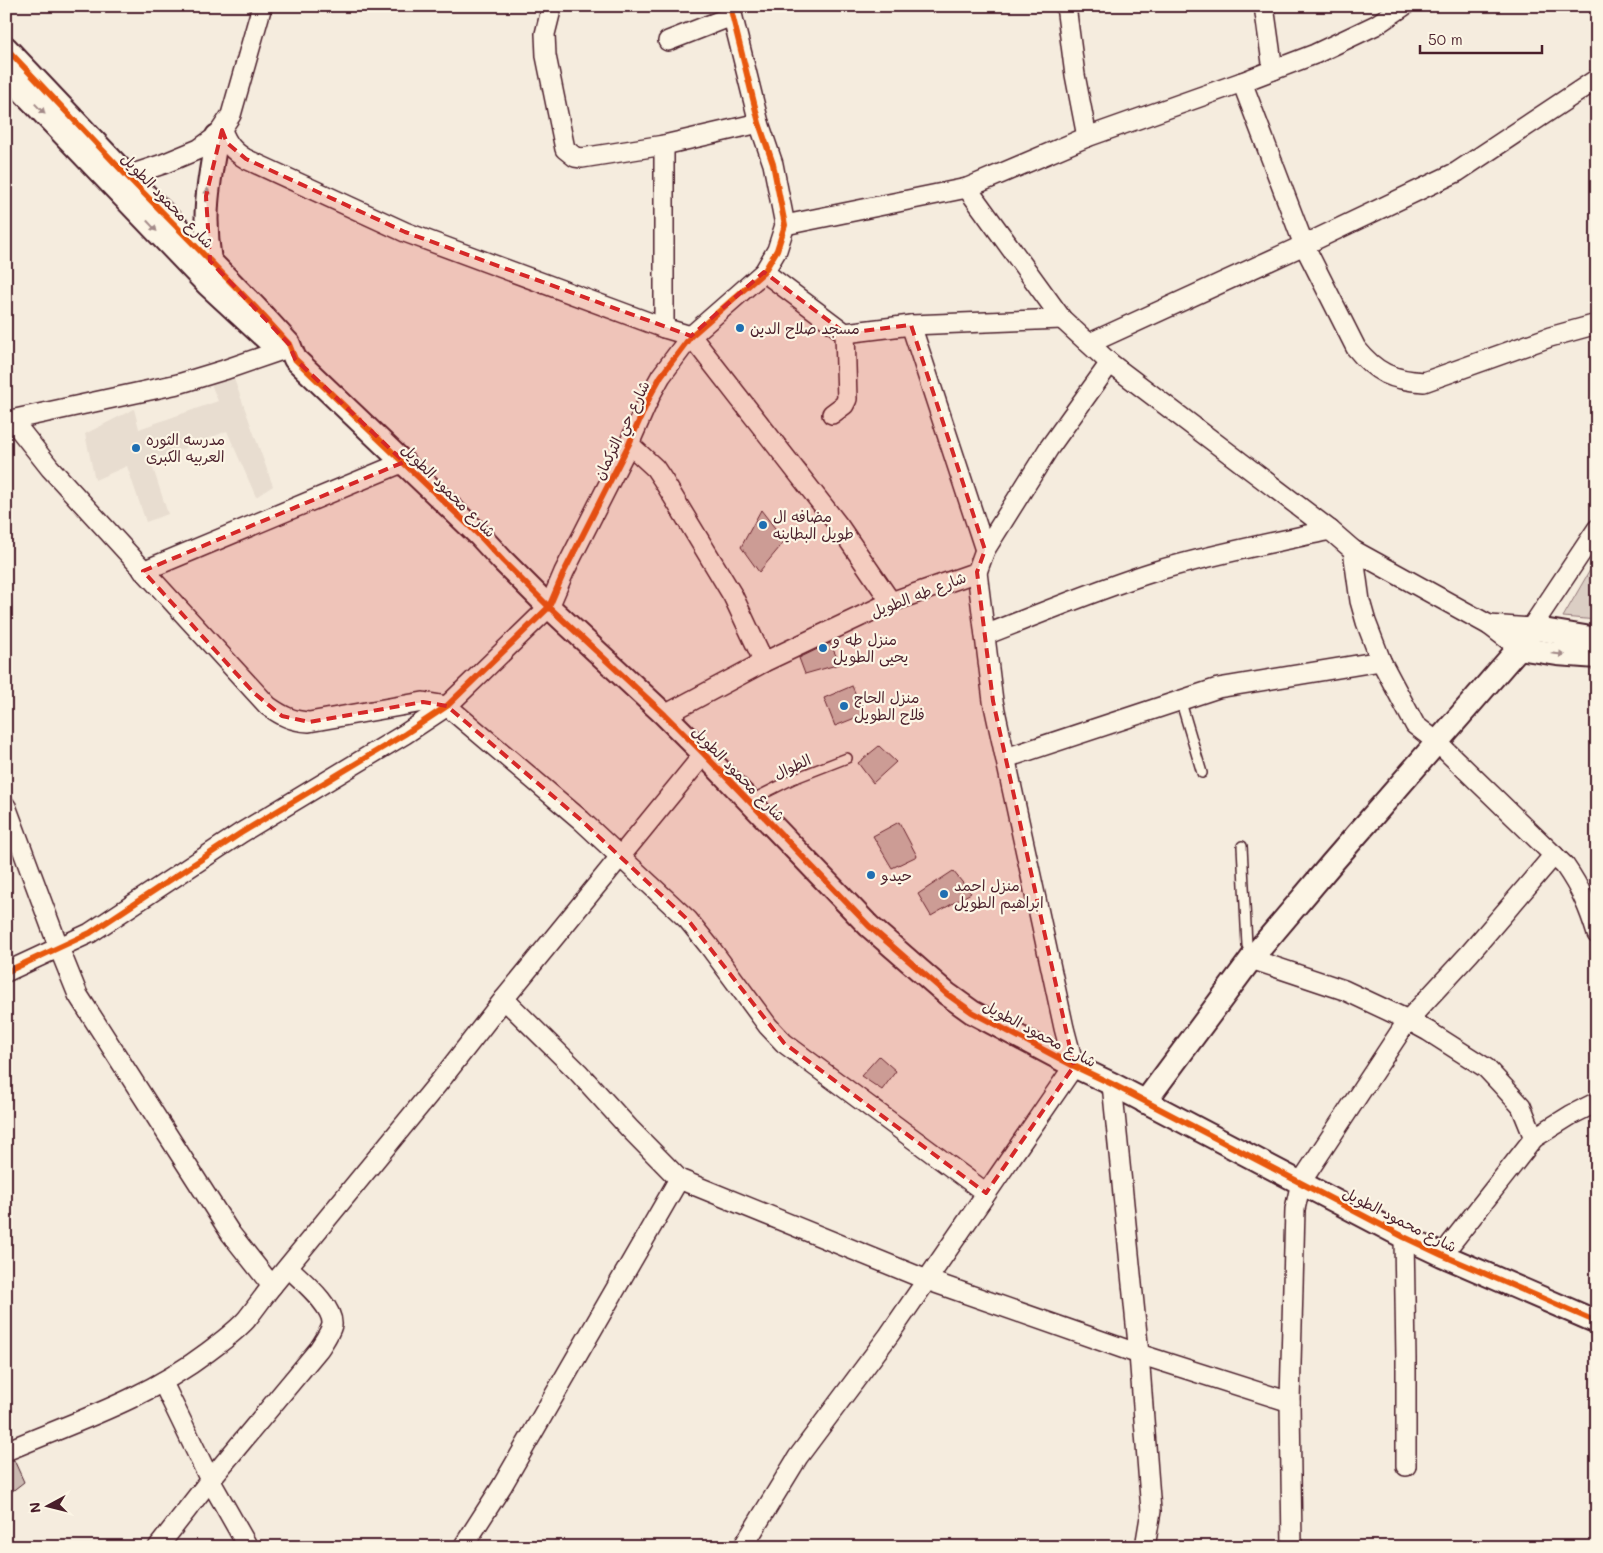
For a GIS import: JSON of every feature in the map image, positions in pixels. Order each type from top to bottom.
[{"type":"street","points":[[104,174],[126,176],[163,164],[199,149],[220,133],[234,107],[262,6]]},
{"type":"street","points":[[552,6],[545,34],[546,56],[565,149],[574,157],[582,158],[664,145],[759,123]]},
{"type":"street","points":[[1066,6],[1075,75],[1087,138]]},
{"type":"street","points":[[1264,6],[1273,70]]},
{"type":"street","points":[[785,225],[967,188],[1087,138],[1315,54],[1376,25],[1404,6]]},
{"type":"street","points":[[668,41],[731,11]]},
{"type":"street","name":"شارع حي التركمان","points":[[549,607],[564,572],[661,376],[691,336],[764,272],[777,250],[785,225],[773,164],[759,123],[731,11]]},
{"type":"street","name":"شارع محمود الطويل","points":[[6,48],[126,176],[210,261],[288,351],[479,535],[502,561],[549,607],[665,715],[870,926],[947,994],[972,1012],[1404,1237],[1597,1322]]},
{"type":"street","points":[[6,74],[104,174],[208,285],[288,351]]},
{"type":"street","points":[[1090,343],[1304,245],[1457,172],[1597,79]]},
{"type":"street","points":[[1242,82],[1304,245],[1356,348],[1366,360],[1385,373],[1402,380],[1424,382],[1550,337],[1597,324]]},
{"type":"street","points":[[210,261],[206,240],[206,196],[220,133]]},
{"type":"street","points":[[220,133],[235,152],[246,159],[405,232],[664,328],[691,336],[839,526],[891,602]]},
{"type":"street","points":[[664,145],[664,328]]},
{"type":"street","points":[[967,188],[1062,319],[1110,363],[1330,530],[1353,550],[1489,625],[1519,648],[1557,654],[1597,657]]},
{"type":"street","points":[[764,272],[846,333],[911,325],[1062,319]]},
{"type":"street","points":[[911,325],[986,550]]},
{"type":"street","points":[[832,414],[844,405],[847,399],[846,333]]},
{"type":"street","points":[[288,351],[178,384],[9,421],[143,571],[268,706],[282,716],[295,721],[309,722],[423,702],[447,706],[582,820],[688,920],[774,1034],[986,1194]]},
{"type":"street","name":"شارع طه الطويل","points":[[665,715],[764,662],[891,602],[977,572],[986,550],[1049,448],[1110,363]]},
{"type":"street","points":[[629,444],[655,468],[664,480],[733,596],[764,662]]},
{"type":"street","points":[[143,571],[404,462]]},
{"type":"street","points":[[1145,1102],[1252,958],[1519,648],[1597,529]]},
{"type":"street","points":[[986,635],[1112,586],[1157,571],[1217,555],[1330,530]]},
{"type":"street","points":[[1353,550],[1360,601],[1366,622],[1381,661],[1415,725],[1437,742],[1565,866],[1578,884],[1588,906],[1597,934]]},
{"type":"street","points":[[742,1547],[798,1457],[889,1335],[1074,1066],[1064,1028],[993,701],[977,572]]},
{"type":"street","points":[[6,972],[90,932],[241,833],[405,734],[447,706],[549,607]]},
{"type":"street","points":[[1489,625],[1532,628],[1597,639]]},
{"type":"street","points":[[1006,758],[1180,699],[1240,683],[1381,661]]},
{"type":"street","points":[[6,1451],[125,1403],[163,1383],[218,1345],[246,1320],[704,754]]},
{"type":"street","points":[[6,806],[72,983],[85,1007],[231,1234],[272,1286]]},
{"type":"street","points":[[1292,1547],[1290,1402],[1295,1209],[1301,1182],[1408,1020],[1469,954],[1554,855]]},
{"type":"street","points":[[1252,958],[1344,990],[1408,1020],[1486,1068],[1520,1106],[1534,1138]]},
{"type":"street","points":[[504,999],[578,1072],[679,1179],[927,1280],[1139,1354],[1290,1402]]},
{"type":"street","points":[[1112,1084],[1139,1354],[1150,1511],[1146,1547]]},
{"type":"street","points":[[1442,1255],[1534,1138],[1571,1115],[1597,1102]]},
{"type":"street","points":[[463,1547],[502,1486],[679,1179]]},
{"type":"street","points":[[1404,1237],[1406,1466]]},
{"type":"street","points":[[158,1547],[210,1480],[319,1348],[332,1326],[329,1311],[288,1267]]},
{"type":"street","points":[[163,1383],[210,1480],[248,1547]]},
{"type":"lane","points":[[1180,699],[1202,773]]},
{"type":"lane","name":"الطوال","points":[[749,802],[793,780],[847,758]]},
{"type":"lane","points":[[1242,846],[1247,945],[1252,958]]},
{"type":"highlighted area","points":[[222,130],[227,143],[246,159],[405,232],[691,336],[764,272],[845,333],[911,325],[985,550],[977,572],[993,701],[1074,1066],[986,1193],[784,1043],[688,920],[581,820],[447,706],[423,702],[309,722],[282,716],[254,693],[143,571],[404,462],[295,359],[289,344],[210,261],[206,196]]},
{"type":"shaded area","name":"مدرسه الثوره العربيه الكبرى","points":[[234,379],[273,486],[256,497],[227,431],[151,462],[168,514],[146,522],[127,466],[95,480],[85,434],[134,409],[139,429],[218,401],[211,384]]},
{"type":"shaded area","points":[[1597,558],[1597,620],[1563,617]]},
{"type":"building","name":"مضافه ال طويل البطاينه","points":[[761,510],[785,541],[759,572],[741,547]]},
{"type":"building","name":"منزل طه و يحيى الطويل","points":[[830,643],[840,664],[805,674],[799,658]]},
{"type":"building","name":"منزل الحاج فلاح الطويل","points":[[852,686],[865,714],[835,726],[824,698]]},
{"type":"building","points":[[879,746],[896,762],[873,783],[858,763]]},
{"type":"building","points":[[899,822],[917,856],[892,868],[873,836]]},
{"type":"building","name":"منزل احمد ابراهيم الطويل","points":[[953,871],[971,893],[931,916],[918,894]]},
{"type":"building","points":[[879,1056],[896,1071],[882,1090],[861,1076]]},
{"type":"building","points":[[14,1460],[24,1482],[6,1496],[6,1462]]},
{"type":"cycle path","points":[[6,972],[90,933],[241,833],[405,734],[447,706],[549,607],[564,572],[661,376],[691,336],[764,272],[777,250],[785,225],[773,164],[759,123],[730,6]]},
{"type":"cycle path","points":[[6,48],[255,307],[289,344],[295,359],[479,535],[549,607],[665,715],[869,926],[947,994],[972,1012],[1404,1237],[1597,1322]]},
{"type":"place","name":"مسجد صلاح الدين","points":[[740,328]]},
{"type":"place","name":"مدرسه الثوره العربيه الكبرى","points":[[136,448]]},
{"type":"place","name":"مضافه ال طويل البطاينه","points":[[763,525]]},
{"type":"place","name":"منزل طه و يحيى الطويل","points":[[823,648]]},
{"type":"place","name":"منزل الحاج فلاح الطويل","points":[[844,706]]},
{"type":"place","name":"حيدو","points":[[871,875]]},
{"type":"place","name":"منزل احمد ابراهيم الطويل","points":[[944,894]]}]
